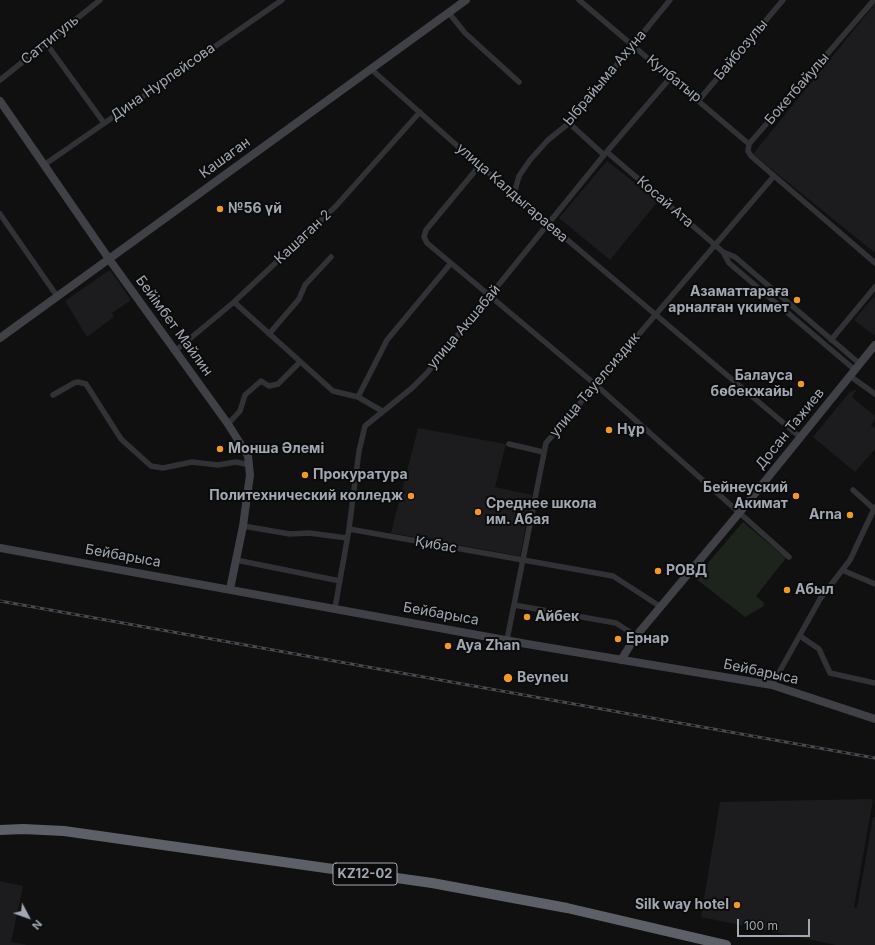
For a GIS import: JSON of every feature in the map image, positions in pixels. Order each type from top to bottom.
[{"type":"highway","name":"KZ12-02","points":[[0,830],[23,829],[64,831],[432,883],[567,908],[726,945]]},
{"type":"street","name":"Саттигуль","points":[[0,80],[100,0]]},
{"type":"street","name":"Дина Нурпейсова","points":[[44,165],[282,0]]},
{"type":"street","name":"Кашаган","points":[[0,338],[466,0]]},
{"type":"street","name":"Кулбатыр","points":[[580,0],[749,144]]},
{"type":"street","name":"Ыбрайыма Ахуна","points":[[514,194],[519,176],[530,160],[548,140],[569,123],[670,0]]},
{"type":"street","name":"Байбозулы","points":[[699,100],[782,0]]},
{"type":"street","name":"Бокетбайулы","points":[[749,144],[874,0]]},
{"type":"street","points":[[449,13],[465,33],[518,82]]},
{"type":"street","points":[[46,43],[104,123]]},
{"type":"street","name":"улица Калдыгараева","points":[[371,69],[655,315],[800,436]]},
{"type":"street","name":"улица Акшабай","points":[[335,608],[365,426],[412,388],[426,373],[606,153],[671,77]]},
{"type":"street","name":"Бейімбет Майлин","points":[[0,101],[109,259],[228,424],[248,456],[250,465],[243,526],[230,589]]},
{"type":"street","name":"Кашаган 2","points":[[175,351],[234,302],[336,206],[420,112]]},
{"type":"street","name":"Косай Ата","points":[[569,123],[723,252],[735,257],[831,340],[875,394]]},
{"type":"street","points":[[749,144],[748,151],[751,156],[875,263]]},
{"type":"street","points":[[480,165],[426,230],[424,237],[427,243],[596,385],[789,557]]},
{"type":"street","name":"улица Тауелсиздик","points":[[507,640],[522,560],[538,489],[544,452],[552,436],[774,176]]},
{"type":"street","points":[[0,214],[57,296]]},
{"type":"street","name":"Косай Ата","points":[[723,252],[729,263],[855,370]]},
{"type":"street","points":[[269,334],[299,299],[305,285],[331,257]]},
{"type":"street","points":[[358,397],[387,340],[451,263]]},
{"type":"street","points":[[831,340],[875,286]]},
{"type":"street","points":[[773,300],[778,294]]},
{"type":"street","points":[[234,302],[333,391],[358,397],[382,411]]},
{"type":"street","name":"Досан Тажиев","points":[[621,660],[636,636],[740,512],[875,345]]},
{"type":"street","points":[[228,424],[240,411],[245,395],[261,381],[270,386],[278,384],[300,362]]},
{"type":"street","points":[[53,395],[74,383],[78,382],[86,384],[121,439],[151,466],[163,468],[192,462],[218,465],[236,462],[250,465]]},
{"type":"street","points":[[509,444],[544,452]]},
{"type":"street","points":[[772,685],[820,598],[850,560],[875,508],[853,490]]},
{"type":"street","points":[[243,526],[290,534],[309,533],[347,538]]},
{"type":"street","name":"Қибас","points":[[349,529],[613,576],[661,607]]},
{"type":"street","name":"Бейбарыса","points":[[0,548],[507,640],[772,685],[875,718]]},
{"type":"street","points":[[236,560],[340,581]]},
{"type":"street","points":[[842,570],[875,584]]},
{"type":"street","points":[[514,605],[616,623],[636,636]]},
{"type":"street","points":[[800,636],[819,649],[830,673],[875,683]]},
{"type":"shaded area","points":[[875,4],[875,253],[753,154]]},
{"type":"shaded area","points":[[607,161],[658,201],[610,260],[559,218]]},
{"type":"shaded area","points":[[108,271],[111,271],[131,300],[112,313],[114,317],[87,337],[65,301]]},
{"type":"shaded area","points":[[875,295],[875,336],[854,320]]},
{"type":"shaded area","points":[[857,389],[852,397],[875,416],[875,419],[871,425],[875,429],[875,449],[855,472],[813,437],[849,393]]},
{"type":"shaded area","points":[[418,428],[506,444],[495,487],[532,495],[520,556],[391,533]]},
{"type":"shaded area","points":[[743,522],[786,558],[756,596],[763,602],[764,606],[745,617],[695,578]]},
{"type":"shaded area","points":[[873,799],[854,907],[857,908],[873,817],[875,817],[875,945],[836,945],[701,917],[720,802]]},
{"type":"shaded area","points":[[0,881],[23,886],[11,942],[28,945],[0,945]]},
{"type":"railway","points":[[0,601],[875,758]]},
{"type":"place","name":"№56 үй","points":[[220,209]]},
{"type":"place","name":"Азаматтараға арналған үкимет","points":[[797,300]]},
{"type":"place","name":"Балауса бөбекжайы","points":[[801,384]]},
{"type":"place","name":"Нұр","points":[[609,430]]},
{"type":"place","name":"Монша Әлемі","points":[[220,449]]},
{"type":"place","name":"Прокуратура","points":[[305,475]]},
{"type":"place","name":"Политехнический колледж","points":[[411,496]]},
{"type":"place","name":"Бейнеуский Акимат","points":[[796,496]]},
{"type":"place","name":"Среднее школа им. Абая","points":[[478,512]]},
{"type":"place","name":"Arna","points":[[850,515]]},
{"type":"place","name":"РОВД","points":[[658,571]]},
{"type":"place","name":"Абыл","points":[[787,590]]},
{"type":"place","name":"Айбек","points":[[527,617]]},
{"type":"place","name":"Ернар","points":[[618,639]]},
{"type":"place","name":"Aya Zhan","points":[[448,646]]},
{"type":"place","name":"Beyneu","points":[[508,678]]},
{"type":"place","name":"Silk way hotel","points":[[737,905]]}]
